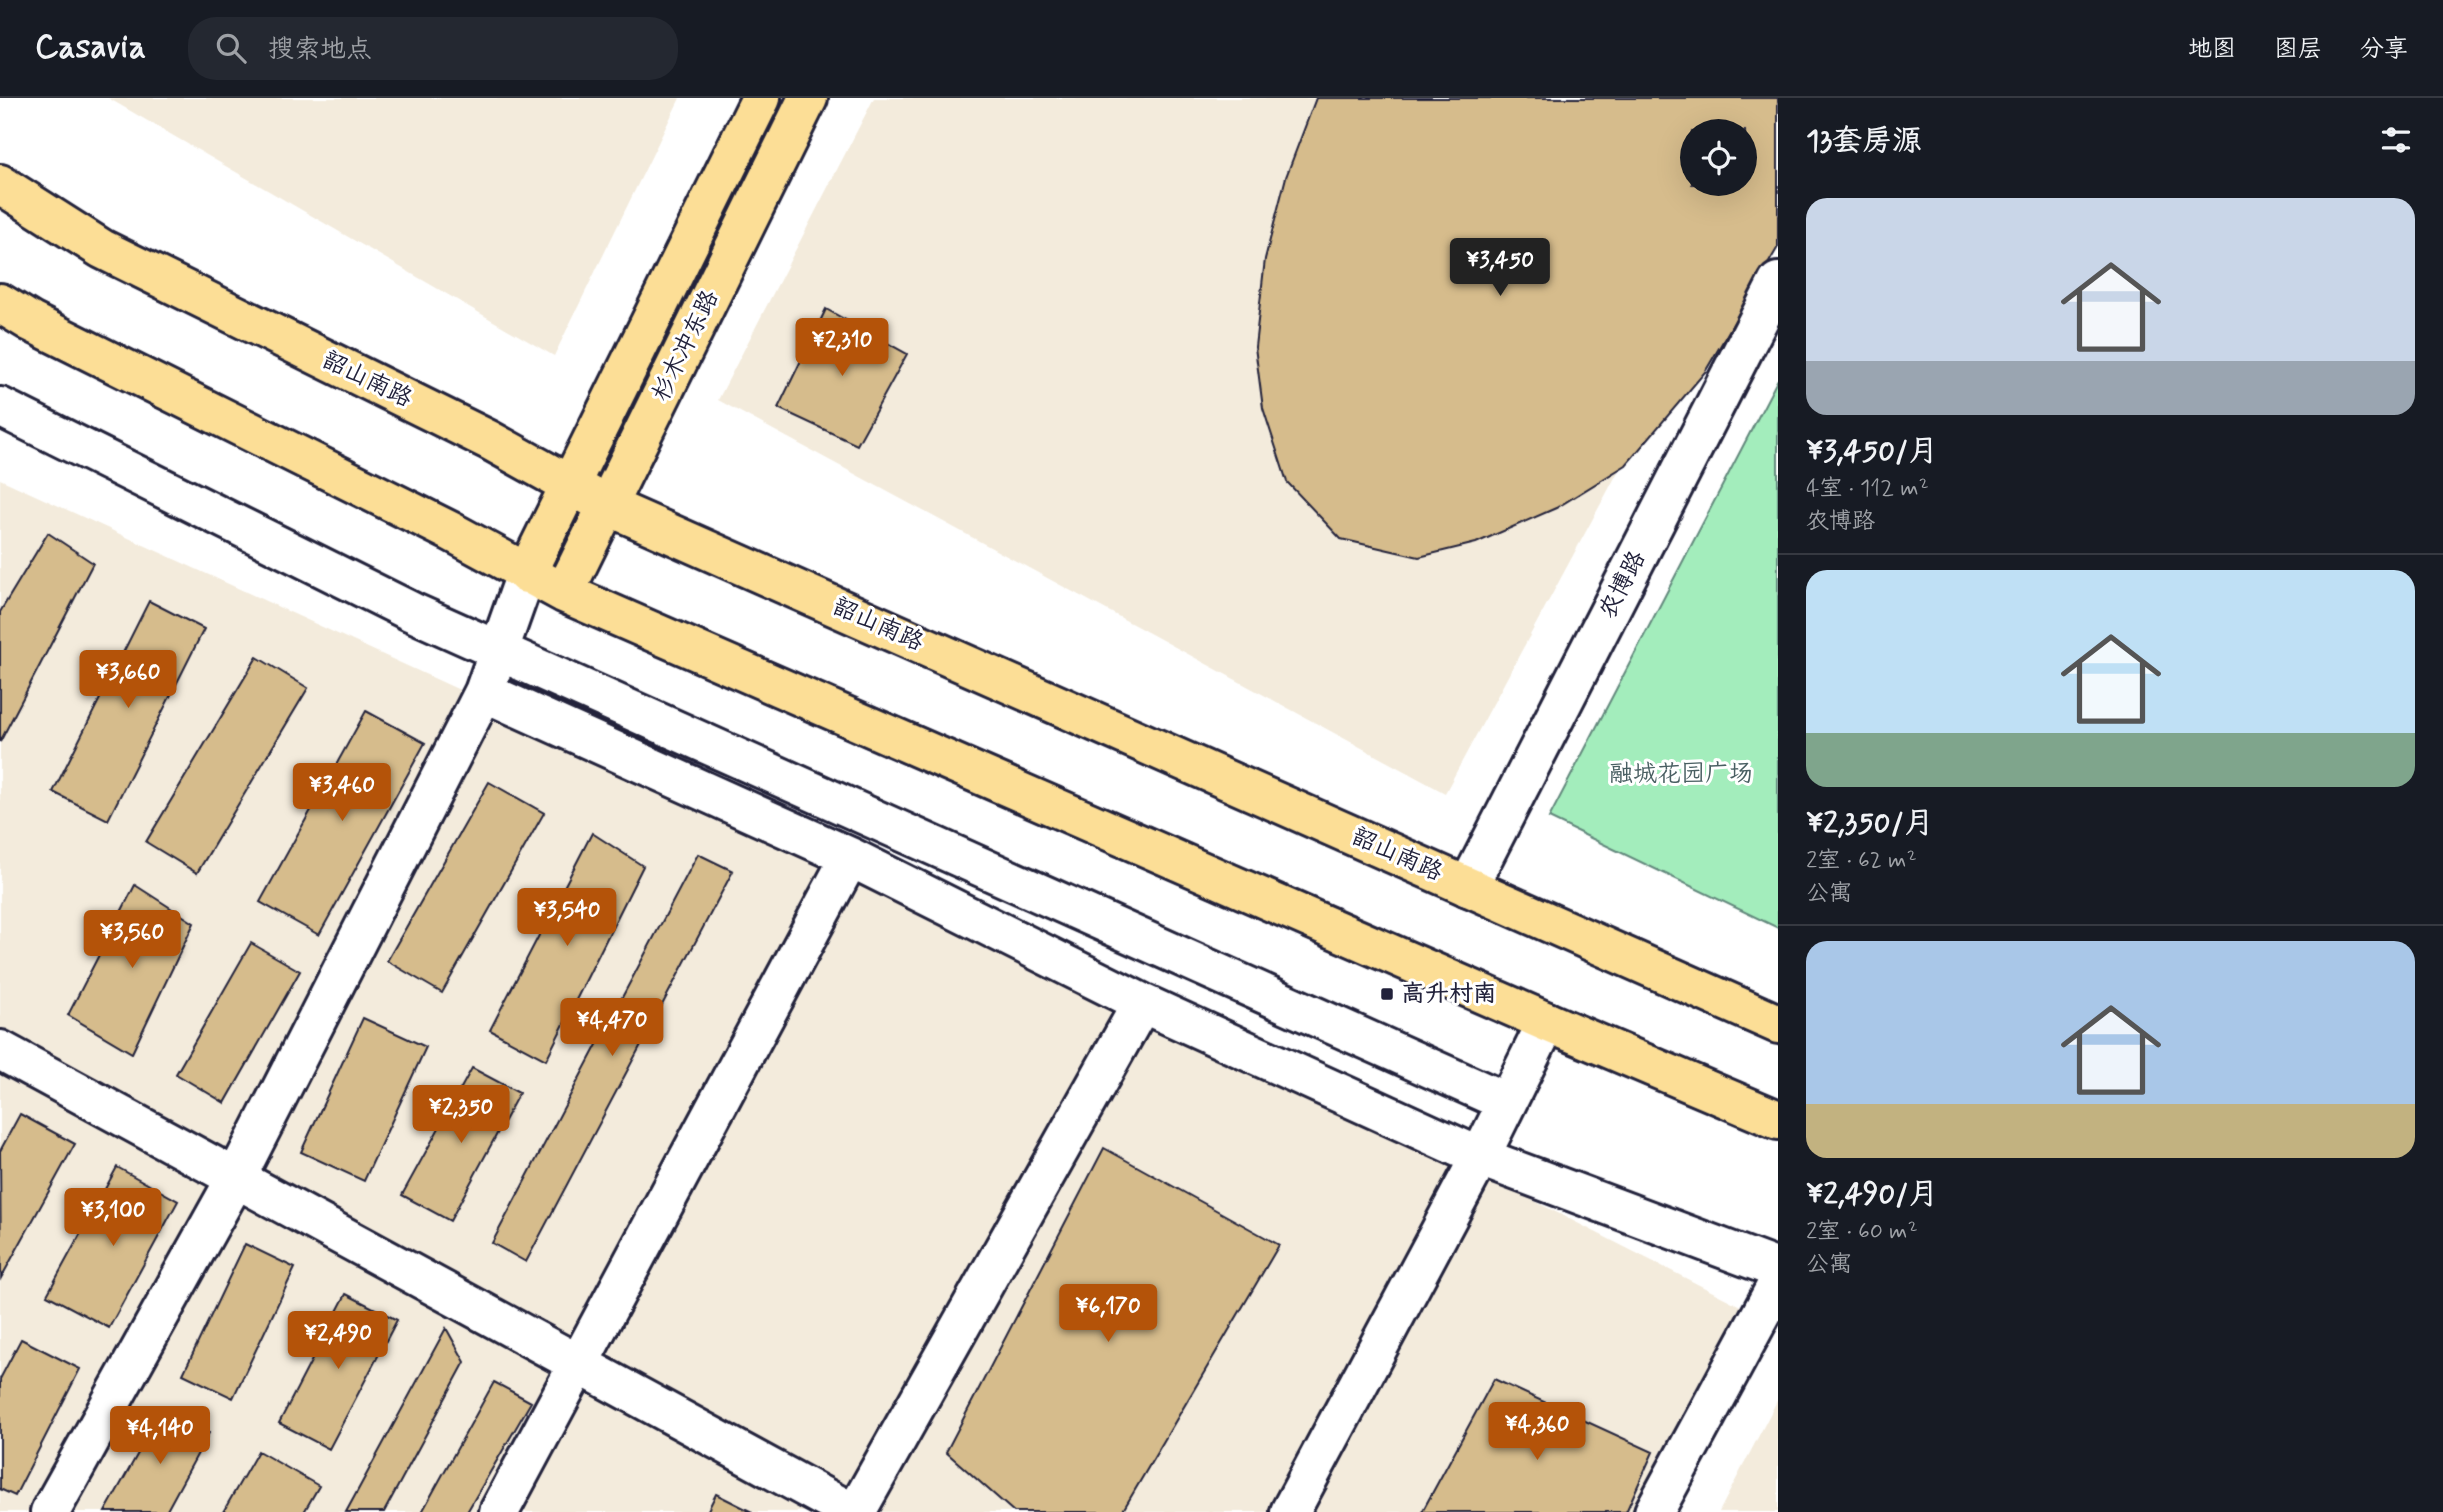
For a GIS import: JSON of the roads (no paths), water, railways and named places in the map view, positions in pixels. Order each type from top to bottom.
[{"type":"main road","name":"杉木冲东路","points":[[526,574],[761,98]]},
{"type":"main road","name":"杉木冲东路","points":[[564,593],[808,98]]},
{"type":"main road","name":"韶山南路","points":[[0,184],[102,249],[489,440],[608,506],[1778,1024]]},
{"type":"main road","points":[[0,303],[43,328],[450,531],[564,593],[1778,1120]]},
{"type":"street","name":"农博路","points":[[1468,887],[1778,282]]},
{"type":"street","points":[[0,407],[412,612],[1506,1102]]},
{"type":"street","points":[[50,1512],[235,1180],[484,692],[526,574]]},
{"type":"street","points":[[484,692],[850,857],[1142,1003],[1480,1157],[1778,1269]]},
{"type":"street","points":[[499,1512],[850,857]]},
{"type":"street","points":[[0,1051],[854,1512],[1142,1003]]},
{"type":"street","points":[[1290,1512],[1480,1157],[1547,1022]]},
{"type":"street","points":[[1654,1512],[1778,1283]]},
{"type":"place","name":"高升村南","points":[[1387,994]]},
{"type":"park label","name":"融城花园广场","points":[[1681,774]]}]
